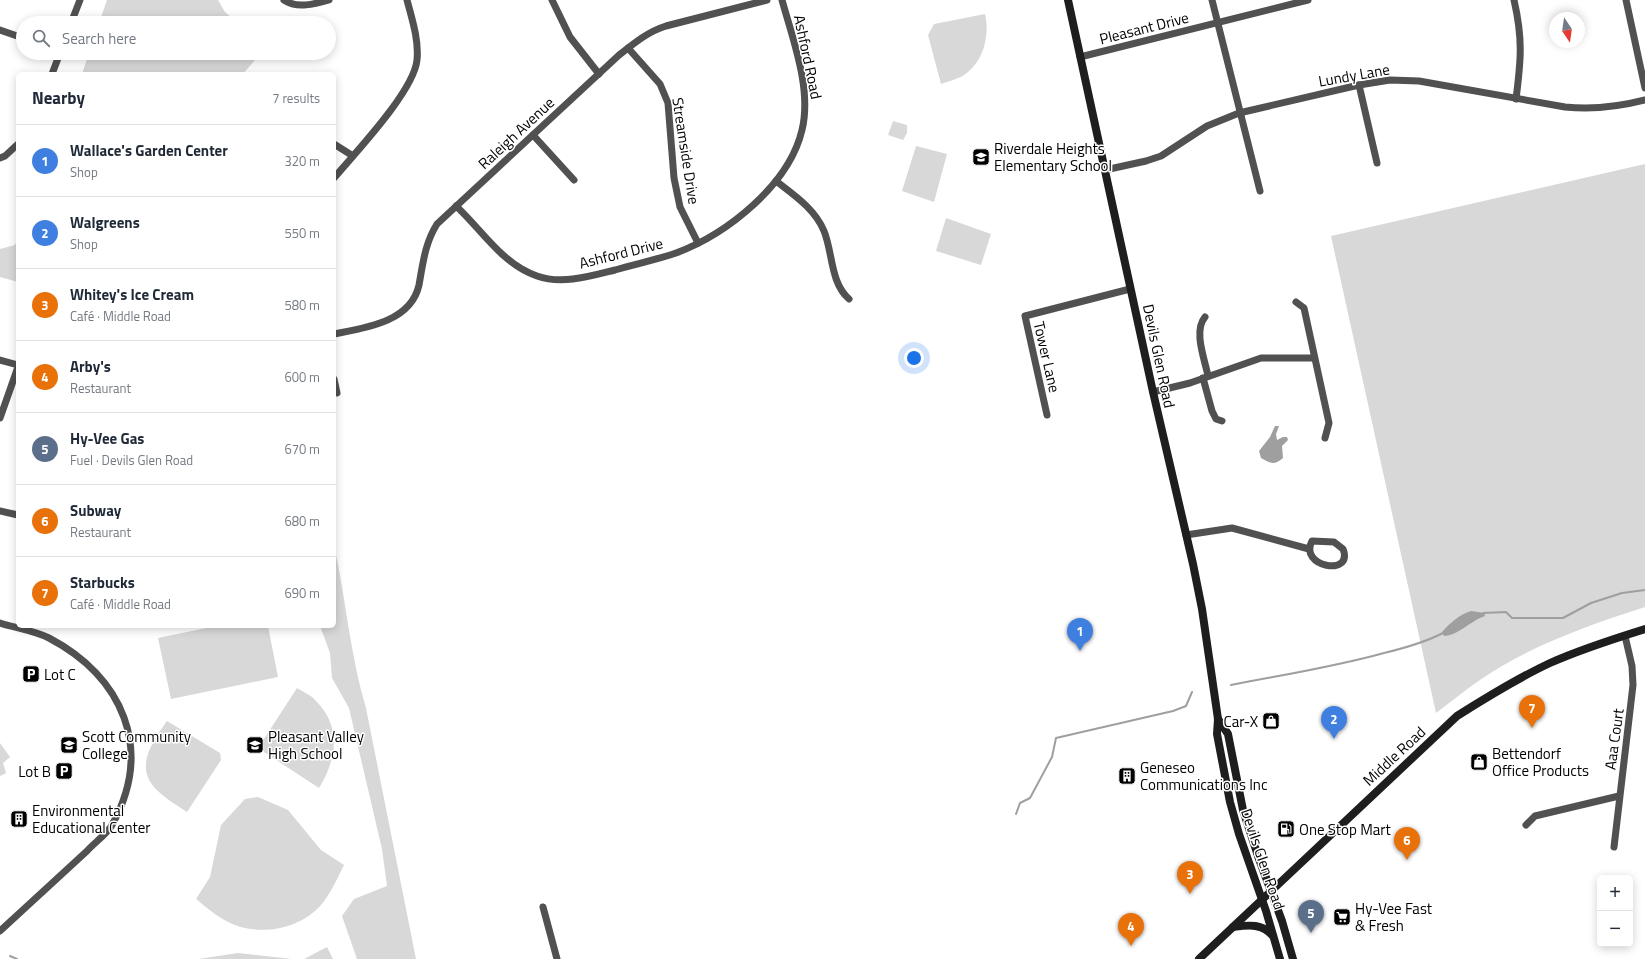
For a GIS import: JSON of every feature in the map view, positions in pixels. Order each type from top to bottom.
[{"type":"main road","name":"Devils Glen Road","points":[[1068,0],[1130,289],[1202,609],[1218,719],[1217,734],[1230,802],[1280,959]]},
{"type":"main road","name":"Middle Road","points":[[1199,959],[1458,716],[1491,694],[1550,663],[1645,629]]},
{"type":"main road","name":"Devils Glen Road","points":[[1218,719],[1228,734],[1243,810],[1282,921],[1293,959]]},
{"type":"main road","points":[[1234,927],[1246,925],[1262,927],[1273,936]]},
{"type":"street","points":[[74,16],[80,0]]},
{"type":"street","points":[[284,0],[300,5],[313,4],[329,0]]},
{"type":"street","points":[[336,176],[396,103],[408,87],[414,73],[417,60],[417,46],[414,25],[407,0]]},
{"type":"street","points":[[552,0],[570,37],[599,74]]},
{"type":"street","name":"Raleigh Avenue","points":[[336,334],[389,320],[406,307],[413,298],[418,287],[425,248],[430,234],[437,224],[628,48],[653,30],[767,0]]},
{"type":"street","name":"Ashford Road","points":[[698,243],[732,222],[765,194],[776,181],[794,153],[802,131],[806,110],[805,92],[782,0]]},
{"type":"street","points":[[1212,0],[1216,23],[1260,191]]},
{"type":"street","name":"Pleasant Drive","points":[[1080,57],[1308,0]]},
{"type":"street","points":[[1514,0],[1520,28],[1521,42],[1516,99]]},
{"type":"street","points":[[1626,0],[1645,88]]},
{"type":"street","points":[[0,30],[16,36]]},
{"type":"street","name":"Streamside Drive","points":[[628,48],[660,84],[668,103],[674,178],[680,207],[698,243]]},
{"type":"street","points":[[53,72],[57,60]]},
{"type":"street","name":"Lundy Lane","points":[[1105,170],[1146,162],[1161,156],[1207,126],[1239,113],[1359,85],[1390,80],[1419,81],[1516,99],[1583,109],[1625,105],[1645,100]]},
{"type":"street","points":[[1359,85],[1377,163]]},
{"type":"street","points":[[533,135],[574,180]]},
{"type":"street","points":[[336,145],[353,156]]},
{"type":"street","points":[[3,157],[16,146]]},
{"type":"street","points":[[776,181],[800,199],[820,221],[825,232],[835,275],[842,292],[850,299]]},
{"type":"street","name":"Ashford Drive","points":[[456,206],[497,250],[518,268],[539,277],[580,278],[660,258],[698,243]]},
{"type":"street","name":"Tower Lane","points":[[1047,415],[1025,316],[1130,289]]},
{"type":"street","points":[[1296,302],[1304,308],[1329,423],[1325,438]]},
{"type":"street","points":[[1205,317],[1201,321],[1200,337],[1206,377],[1212,411],[1216,419],[1222,421]]},
{"type":"street","points":[[1153,392],[1206,377],[1261,358],[1314,358]]},
{"type":"street","points":[[0,360],[16,365]]},
{"type":"street","points":[[0,418],[16,372]]},
{"type":"street","points":[[336,388],[337,393]]},
{"type":"street","points":[[0,511],[16,515]]},
{"type":"street","points":[[1186,535],[1232,528],[1310,549]]},
{"type":"street","points":[[1312,541],[1334,542],[1343,548],[1344,559],[1338,566],[1321,564],[1312,559],[1310,549],[1312,541]]},
{"type":"street","points":[[0,623],[16,628]]},
{"type":"street","points":[[0,931],[62,875],[111,826],[124,798],[132,765],[132,745],[128,725],[119,704],[108,685],[88,664],[70,650],[48,637],[17,628]]},
{"type":"street","name":"Aaa Court","points":[[1614,847],[1633,684],[1632,666],[1624,636]]},
{"type":"street","points":[[1526,825],[1535,816],[1619,796]]},
{"type":"street","points":[[543,907],[557,959]]},
{"type":"shaded area","points":[[107,0],[218,0],[225,12],[230,16],[101,16]]},
{"type":"shaded area","points":[[985,14],[987,31],[981,56],[971,70],[964,75],[941,84],[928,35],[934,24]]},
{"type":"shaded area","points":[[87,60],[255,60],[245,72],[83,72]]},
{"type":"shaded area","points":[[893,121],[907,125],[907,133],[903,140],[888,135]]},
{"type":"shaded area","points":[[916,146],[947,154],[934,202],[902,191]]},
{"type":"shaded area","points":[[1645,164],[1645,607],[1581,629],[1519,657],[1480,680],[1436,713],[1331,236]]},
{"type":"shaded area","points":[[946,218],[991,234],[981,265],[936,251]]},
{"type":"shaded area","points":[[16,243],[16,281],[0,277],[0,249],[15,245]]},
{"type":"shaded area","points":[[1275,426],[1279,426],[1276,434],[1277,440],[1287,437],[1288,440],[1282,446],[1283,458],[1272,463],[1261,458],[1259,451],[1270,437]]},
{"type":"shaded area","points":[[336,555],[356,668],[366,708],[416,959],[357,959],[342,916],[354,899],[387,886],[382,849],[349,708],[332,678],[330,653],[321,628],[336,628]]},
{"type":"shaded area","points":[[1471,611],[1484,613],[1485,616],[1459,631],[1444,636],[1442,632],[1448,626],[1459,617]]},
{"type":"shaded area","points":[[206,628],[268,628],[278,677],[171,699],[158,638]]},
{"type":"shaded area","points":[[297,688],[313,698],[324,710],[330,721],[333,732],[334,743],[330,766],[319,788],[264,752],[262,742]]},
{"type":"shaded area","points":[[167,721],[220,753],[221,760],[187,812],[157,790],[151,783],[147,774],[146,764],[148,753],[156,737]]},
{"type":"shaded area","points":[[0,743],[10,757],[3,763],[6,773],[0,776]]},
{"type":"shaded area","points":[[258,797],[288,810],[321,850],[344,865],[328,896],[312,914],[290,925],[265,930],[240,927],[228,922],[196,899],[210,877],[221,825],[245,799]]},
{"type":"shaded area","points":[[327,947],[333,959],[304,959]]},
{"type":"shaded area","points":[[238,953],[292,959],[198,959]]},
{"type":"waterway","points":[[1483,613],[1506,612],[1512,618],[1563,618],[1591,603],[1622,593],[1645,590]]},
{"type":"waterway","points":[[1231,685],[1327,667],[1365,658],[1400,649],[1430,639],[1445,632]]},
{"type":"waterway","points":[[1016,814],[1020,803],[1030,798],[1052,757],[1056,738],[1173,711],[1186,706],[1192,692]]},
{"type":"waterway","points":[[10,956],[17,959]]},
{"type":"place","name":"Riverdale Heights Elementary School","points":[[981,157]]},
{"type":"place","name":"Wallace's Garden Center","points":[[1080,651]]},
{"type":"place","name":"Lot C","points":[[31,674]]},
{"type":"place","name":"Car-X","points":[[1271,721]]},
{"type":"place","name":"Starbucks","points":[[1532,728]]},
{"type":"place","name":"Walgreens","points":[[1334,739]]},
{"type":"place","name":"Scott Community College","points":[[69,745]]},
{"type":"place","name":"Pleasant Valley High School","points":[[255,745]]},
{"type":"place","name":"Bettendorf Office Products","points":[[1479,762]]},
{"type":"place","name":"Lot B","points":[[64,771]]},
{"type":"place","name":"Geneseo Communications Inc","points":[[1127,776]]},
{"type":"place","name":"Environmental Educational Center","points":[[19,819]]},
{"type":"place","name":"One Stop Mart","points":[[1286,829]]},
{"type":"place","name":"Subway","points":[[1407,860]]},
{"type":"place","name":"Whitey's Ice Cream","points":[[1190,894]]},
{"type":"place","name":"Hy-Vee Fast & Fresh","points":[[1342,917]]},
{"type":"place","name":"Hy-Vee Gas","points":[[1311,933]]},
{"type":"place","name":"Arby's","points":[[1131,946]]}]
